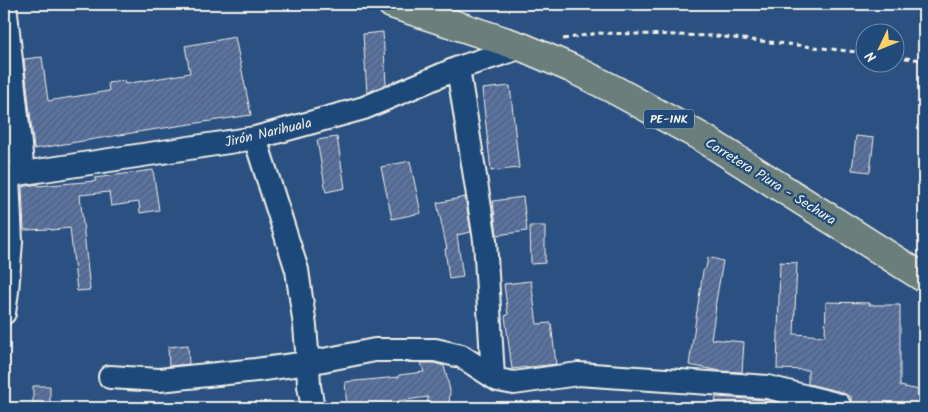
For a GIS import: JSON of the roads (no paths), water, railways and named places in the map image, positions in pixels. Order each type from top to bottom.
[{"type":"main road","name":"Carretera Piura - Sechura","points":[[392,4],[522,47],[613,89],[703,138],[924,278]]},
{"type":"street","points":[[4,313],[10,242],[12,175],[5,4]]},
{"type":"street","name":"Jirón Narihuala","points":[[12,175],[255,138],[364,108],[458,68],[522,47]]},
{"type":"street","points":[[458,68],[485,240],[493,377]]},
{"type":"street","points":[[255,138],[297,270],[305,326],[309,386],[314,408]]},
{"type":"street","points":[[110,377],[158,380],[308,363],[375,350],[435,350],[461,356],[498,380],[514,383],[578,374],[768,387],[839,405]]}]
